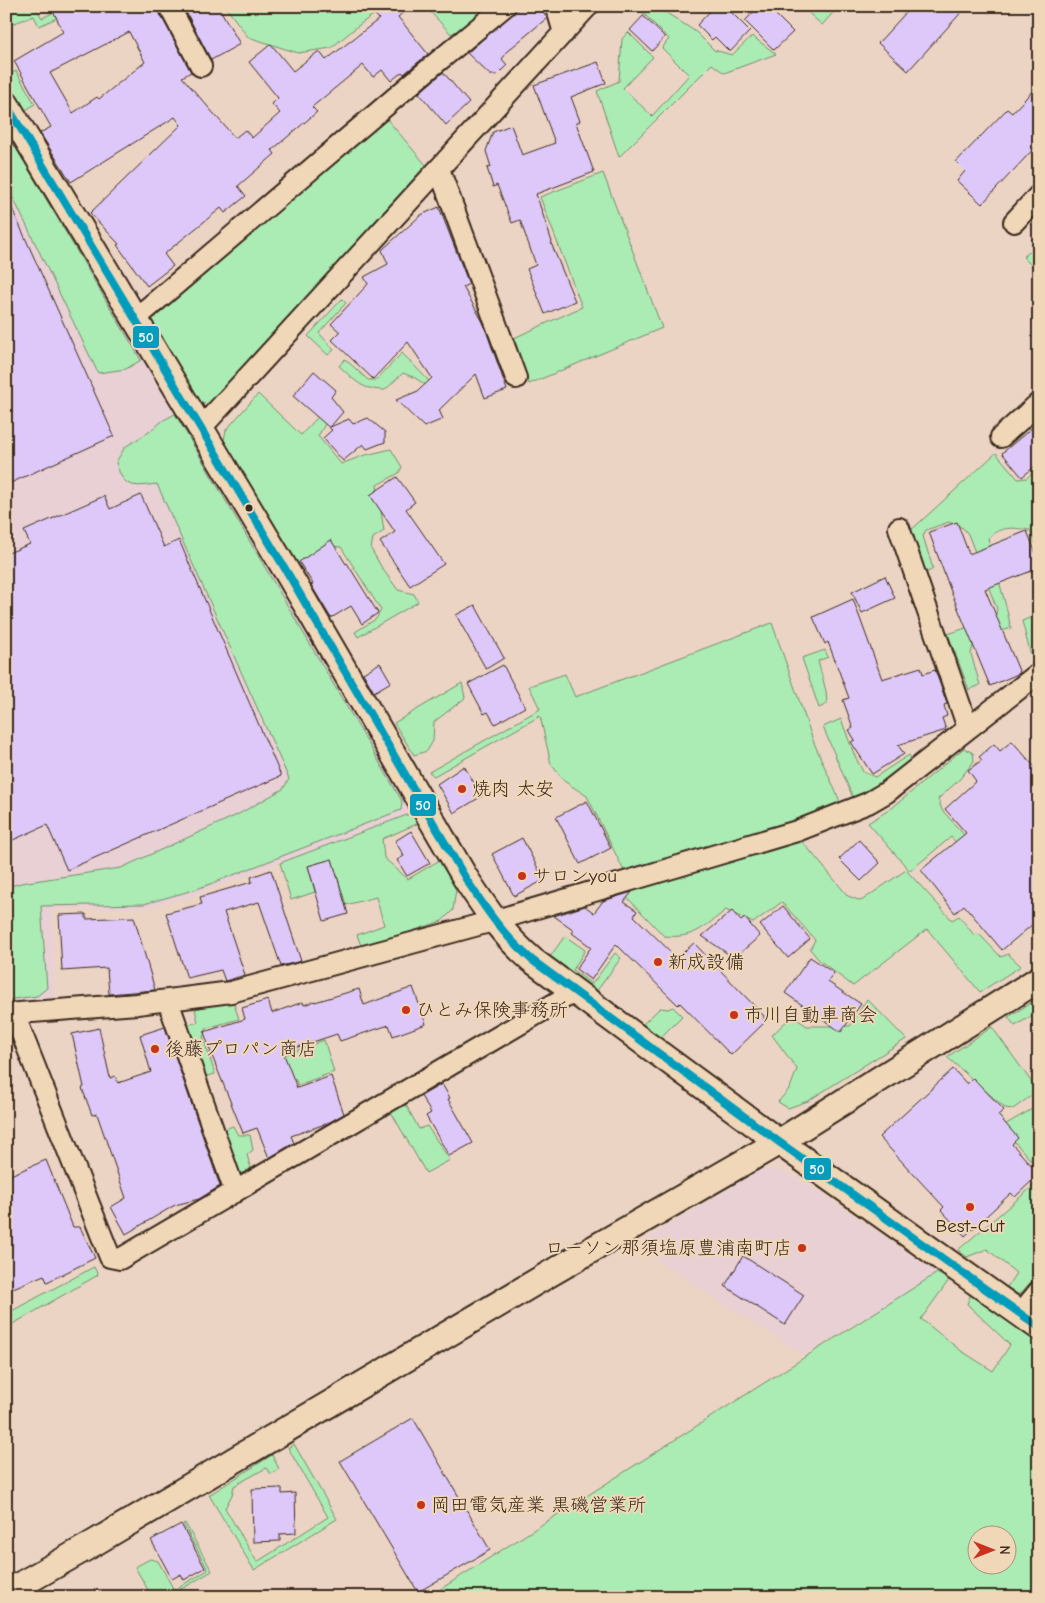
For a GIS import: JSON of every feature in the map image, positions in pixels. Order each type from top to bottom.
[{"type":"street","points":[[169,6],[201,66]]},
{"type":"street","points":[[135,319],[505,6]]},
{"type":"street","points":[[556,6],[564,33]]},
{"type":"street","points":[[201,428],[588,6]]},
{"type":"street","points":[[6,104],[290,577],[466,879],[493,921],[512,944],[779,1142],[1030,1321],[1039,1291]]},
{"type":"street","points":[[439,169],[516,378]]},
{"type":"street","points":[[1014,222],[1039,195]]},
{"type":"street","points":[[1001,437],[1039,403]]},
{"type":"street","points":[[900,528],[968,728]]},
{"type":"street","points":[[576,991],[120,1259],[110,1257],[10,1014],[168,1001],[231,992],[493,921],[797,832],[868,802],[886,792],[1039,673]]},
{"type":"street","points":[[6,1593],[779,1142],[1039,978]]},
{"type":"street","points":[[168,1001],[235,1192]]},
{"type":"shaded area","points":[[6,124],[193,434],[415,812],[192,896],[146,908],[52,909],[55,999],[6,1004]]},
{"type":"shaded area","points":[[765,1169],[776,1170],[797,1177],[937,1273],[804,1355],[653,1257],[643,1241],[753,1173]]},
{"type":"green space","points":[[6,6],[35,6],[42,18],[67,6],[83,6],[39,26],[34,16],[6,26]]},
{"type":"green space","points":[[225,6],[386,6],[331,48],[298,53],[248,37]]},
{"type":"green space","points":[[425,6],[493,6],[470,24],[451,34]]},
{"type":"green space","points":[[646,6],[656,6],[696,32],[714,50],[732,55],[752,36],[776,54],[724,73],[712,64],[619,157],[597,91],[619,81],[622,39],[628,32],[653,57],[623,88],[652,116],[689,75],[662,48],[669,39],[642,12]]},
{"type":"green space","points":[[801,6],[839,6],[822,25]]},
{"type":"green space","points":[[16,71],[35,104],[23,112],[6,84],[6,77]]},
{"type":"green space","points":[[386,118],[426,165],[210,403],[201,404],[148,323],[150,314]]},
{"type":"green space","points":[[6,131],[141,360],[126,369],[98,373],[6,183]]},
{"type":"green space","points":[[603,173],[662,328],[529,384],[514,338],[582,307],[540,197]]},
{"type":"green space","points":[[1033,249],[1039,254],[1039,273],[1023,257]]},
{"type":"green space","points":[[342,299],[346,303],[319,333],[334,350],[328,355],[308,336]]},
{"type":"green space","points":[[402,353],[431,383],[426,385],[403,373],[385,390],[377,390],[359,384],[339,366],[345,359],[368,380],[376,380]]},
{"type":"green space","points":[[258,394],[301,435],[333,401],[334,409],[318,436],[341,464],[362,456],[391,449],[402,467],[399,473],[377,485],[384,531],[373,538],[371,549],[398,590],[414,594],[418,602],[358,637],[355,632],[376,619],[381,610],[341,547],[330,546],[295,566],[223,445],[226,430]]},
{"type":"green space","points":[[175,414],[402,801],[401,810],[197,889],[144,904],[41,906],[47,988],[37,996],[6,1000],[6,887],[21,883],[121,868],[237,815],[283,789],[289,779],[157,484],[141,486],[126,482],[116,462],[125,447]]},
{"type":"green space","points":[[996,453],[1018,479],[1027,478],[1039,466],[1039,553],[1030,530],[1003,529],[988,538],[1011,628],[974,641],[971,654],[980,685],[969,690],[948,634],[995,618],[997,609],[968,534],[963,528],[949,522],[926,530],[923,536],[933,569],[924,574],[909,532]]},
{"type":"green space","points":[[1039,614],[1038,660],[1030,652],[1022,621]]},
{"type":"green space","points":[[772,623],[814,743],[839,799],[837,809],[631,875],[623,869],[587,796],[564,781],[551,764],[540,716],[434,776],[429,772],[540,709],[529,686],[565,674],[575,697]]},
{"type":"green space","points":[[825,650],[828,657],[818,661],[826,691],[827,704],[819,708],[802,658]]},
{"type":"green space","points":[[462,683],[465,698],[434,722],[433,741],[427,751],[414,755],[394,723]]},
{"type":"green space","points":[[841,719],[863,772],[875,777],[909,755],[913,761],[883,787],[854,800],[823,727]]},
{"type":"green space","points":[[964,748],[973,753],[974,761],[959,780],[938,799],[942,810],[973,845],[977,866],[951,837],[910,871],[868,823],[892,808]]},
{"type":"green space","points":[[415,812],[419,823],[382,839],[384,858],[408,879],[440,860],[456,889],[453,910],[442,921],[362,948],[357,935],[384,925],[376,897],[346,905],[332,859],[308,866],[315,892],[291,900],[280,863]]},
{"type":"green space","points":[[801,840],[848,896],[861,901],[906,870],[952,920],[959,916],[974,935],[979,934],[1001,957],[1008,954],[1021,966],[980,992],[927,929],[853,986],[819,960],[810,949],[815,940],[782,902],[753,923],[726,910],[691,934],[664,936],[622,892]]},
{"type":"green space","points":[[565,936],[585,950],[573,970],[592,984],[615,953],[621,958],[596,992],[549,958]]},
{"type":"green space","points":[[1039,998],[1039,1011],[1015,1026],[1008,1017]]},
{"type":"green space","points":[[867,999],[906,1039],[808,1101],[788,1108],[778,1102],[790,1088],[797,1069],[772,1035],[792,1016],[807,1026],[850,1026]]},
{"type":"green space","points":[[233,1001],[239,1019],[207,1028],[203,1037],[215,1074],[200,1078],[183,1026],[198,1022],[195,1009]]},
{"type":"green space","points":[[673,1007],[682,1016],[659,1039],[642,1025],[660,1008],[668,1009]]},
{"type":"green space","points":[[992,1027],[1038,1091],[1013,1109],[1005,1108],[947,1057]]},
{"type":"green space","points":[[324,1040],[334,1072],[298,1085],[295,1079],[273,1087],[264,1063]]},
{"type":"green space","points":[[406,1105],[419,1129],[427,1126],[450,1160],[426,1173],[391,1112]]},
{"type":"green space","points":[[1039,1105],[1039,1169],[1001,1127]]},
{"type":"green space","points":[[233,1126],[238,1135],[250,1135],[253,1150],[247,1155],[251,1168],[238,1176],[222,1130]]},
{"type":"green space","points":[[1039,1181],[1039,1273],[1019,1295],[1007,1287],[1016,1273],[987,1249],[967,1257],[958,1250]]},
{"type":"green space","points":[[94,1267],[98,1275],[6,1328],[6,1314]]},
{"type":"green space","points":[[937,1273],[949,1280],[921,1319],[960,1350],[993,1371],[1010,1345],[967,1304],[971,1293],[1039,1341],[1039,1597],[428,1597]]},
{"type":"green space","points":[[294,1444],[337,1519],[254,1570],[209,1495],[272,1455],[279,1469],[271,1474],[266,1468],[234,1486],[232,1495],[225,1508],[257,1562],[328,1517],[288,1448]]},
{"type":"green space","points":[[185,1523],[212,1571],[168,1597],[152,1597],[135,1567],[150,1559],[158,1561],[174,1590],[208,1570],[183,1524]]},
{"type":"building","points":[[51,6],[157,6],[191,72],[182,77],[235,138],[245,130],[252,138],[280,113],[272,104],[278,98],[249,62],[271,44],[293,71],[319,51],[326,60],[379,19],[368,6],[410,6],[398,17],[428,54],[404,74],[402,72],[391,81],[382,70],[373,77],[363,65],[312,107],[317,112],[272,150],[275,154],[238,186],[246,196],[225,213],[221,208],[164,254],[173,266],[147,286],[117,245],[119,244],[90,213],[181,125],[175,117],[71,182],[40,133],[51,127],[14,61],[63,32]],"holes":[[[129,32],[145,62],[99,99],[97,97],[73,113],[50,73]]]},
{"type":"building","points":[[183,6],[218,6],[240,44],[211,60]]},
{"type":"building","points":[[521,6],[540,6],[547,18],[505,53],[502,59],[507,65],[497,75],[490,75],[467,53]]},
{"type":"building","points":[[715,6],[725,6],[750,31],[730,52],[715,37],[712,40],[697,25]]},
{"type":"building","points":[[759,6],[767,6],[793,32],[774,50],[745,21]]},
{"type":"building","points":[[912,6],[967,6],[908,71],[878,43]]},
{"type":"building","points":[[643,16],[665,37],[652,51],[630,30]]},
{"type":"building","points":[[598,62],[606,83],[571,97],[580,121],[576,123],[594,172],[536,194],[551,243],[575,301],[545,314],[527,269],[536,265],[520,220],[512,223],[497,185],[493,187],[487,168],[491,167],[486,151],[493,132],[511,125],[522,155],[555,143],[534,85]]},
{"type":"building","points":[[443,72],[469,103],[446,125],[419,93]]},
{"type":"building","points":[[1039,84],[1039,143],[982,204],[957,181],[965,171],[956,162],[1007,109],[1012,113]]},
{"type":"building","points":[[6,195],[114,436],[6,485]]},
{"type":"building","points":[[439,207],[469,284],[463,287],[483,322],[507,390],[485,398],[476,374],[439,410],[443,419],[424,427],[396,400],[418,391],[432,378],[408,342],[373,379],[332,340],[340,332],[331,324],[368,284],[364,277],[388,264],[382,250],[421,215]]},
{"type":"building","points":[[314,371],[336,390],[331,397],[343,412],[330,427],[349,419],[353,424],[368,418],[385,432],[385,442],[367,449],[363,444],[343,461],[323,438],[332,430],[293,396]]},
{"type":"building","points":[[1039,422],[1039,463],[1022,477],[1002,453]]},
{"type":"building","points":[[397,477],[415,502],[406,509],[444,564],[410,586],[380,542],[395,532],[370,495]]},
{"type":"building","points":[[141,495],[164,547],[179,540],[281,776],[67,870],[47,825],[6,843],[6,554],[30,544],[24,531],[104,496],[110,509]]},
{"type":"building","points":[[957,522],[969,554],[1027,531],[1039,561],[1039,568],[985,589],[1020,673],[990,686],[929,532]]},
{"type":"building","points":[[331,540],[378,613],[362,624],[351,606],[331,618],[299,562]]},
{"type":"building","points":[[885,576],[895,598],[862,613],[852,592]]},
{"type":"building","points":[[853,599],[882,679],[921,667],[923,674],[935,670],[947,704],[944,705],[947,716],[942,718],[946,730],[898,745],[904,754],[872,774],[851,742],[855,740],[849,730],[853,728],[843,700],[849,698],[828,642],[825,644],[813,617]]},
{"type":"building","points":[[475,605],[504,658],[486,669],[456,615]]},
{"type":"building","points":[[380,663],[391,682],[374,692],[363,673]]},
{"type":"building","points":[[503,665],[525,707],[495,724],[488,712],[484,714],[468,684]]},
{"type":"building","points":[[1012,741],[1039,772],[1039,919],[1002,950],[964,905],[955,913],[921,870],[966,833],[945,809],[976,781],[968,770],[982,760],[979,757],[994,744],[1000,751]]},
{"type":"building","points":[[464,766],[482,796],[454,813],[437,784]]},
{"type":"building","points":[[587,801],[611,848],[580,864],[556,817]]},
{"type":"building","points":[[411,831],[430,863],[407,876],[397,860],[404,856],[395,841]]},
{"type":"building","points":[[522,838],[544,880],[514,896],[492,854]]},
{"type":"building","points":[[859,840],[880,863],[861,881],[839,859]]},
{"type":"building","points":[[332,859],[348,914],[324,921],[308,866]]},
{"type":"building","points":[[271,870],[301,961],[281,966],[259,902],[224,912],[245,975],[225,981],[221,970],[187,978],[166,913],[202,904],[200,897],[252,882],[251,877]]},
{"type":"building","points":[[632,892],[624,902],[637,911],[634,916],[677,958],[694,943],[764,1016],[764,1023],[731,1055],[680,1003],[678,1005],[616,944],[591,980],[576,969],[591,947],[572,933],[574,930],[554,916],[585,906],[594,913],[603,901]]},
{"type":"building","points":[[783,906],[810,939],[788,958],[760,925]]},
{"type":"building","points":[[732,911],[741,921],[745,918],[760,936],[734,958],[702,936]]},
{"type":"building","points":[[86,914],[86,919],[134,917],[155,990],[109,994],[107,968],[62,971],[59,915]]},
{"type":"building","points":[[810,957],[834,973],[828,982],[861,1004],[841,1032],[785,993]]},
{"type":"building","points":[[413,987],[426,1024],[393,1036],[389,1025],[340,1041],[337,1034],[283,1052],[297,1088],[331,1076],[344,1114],[328,1123],[291,1136],[294,1143],[269,1158],[257,1128],[243,1133],[204,1032],[245,1019],[242,1008],[268,1000],[272,1013],[303,1002],[304,1005],[359,989],[364,1005]]},
{"type":"building","points":[[165,1027],[220,1186],[199,1199],[175,1205],[126,1234],[111,1207],[126,1198],[97,1114],[92,1115],[82,1088],[84,1087],[72,1034],[99,1028],[110,1078],[115,1076],[118,1083],[151,1072],[140,1035]]},
{"type":"building","points":[[953,1069],[967,1084],[973,1078],[1004,1110],[998,1115],[1018,1138],[1012,1144],[1039,1174],[1015,1197],[1011,1193],[965,1236],[941,1210],[944,1207],[879,1137]]},
{"type":"building","points":[[442,1084],[450,1098],[448,1099],[473,1143],[449,1156],[426,1116],[431,1113],[421,1096]]},
{"type":"building","points":[[46,1160],[73,1227],[80,1227],[95,1258],[47,1282],[44,1275],[6,1291],[6,1177]]},
{"type":"building","points":[[743,1256],[804,1295],[785,1325],[725,1286]]},
{"type":"building","points":[[413,1418],[490,1550],[418,1592],[340,1461]]},
{"type":"building","points":[[282,1488],[282,1494],[295,1493],[296,1533],[280,1534],[280,1541],[253,1542],[252,1489]]},
{"type":"building","points":[[181,1524],[205,1568],[184,1580],[181,1574],[172,1579],[151,1540]]},
{"type":"transit line","name":"50","points":[[6,104],[290,577],[466,879],[504,932],[532,960],[779,1142],[1039,1327]]},
{"type":"place","name":"焼肉 太安","points":[[462,789]]},
{"type":"place","name":"サロンyou","points":[[522,876]]},
{"type":"place","name":"新成設備","points":[[658,962]]},
{"type":"place","name":"ひとみ保険事務所","points":[[406,1010]]},
{"type":"place","name":"市川自動車商会","points":[[734,1015]]},
{"type":"place","name":"後藤プロパン商店","points":[[155,1049]]},
{"type":"place","name":"Best-Cut","points":[[970,1207]]},
{"type":"place","name":"ローソン那須塩原豊浦南町店","points":[[802,1248]]},
{"type":"place","name":"岡田電気産業 黒磯営業所","points":[[421,1505]]}]
